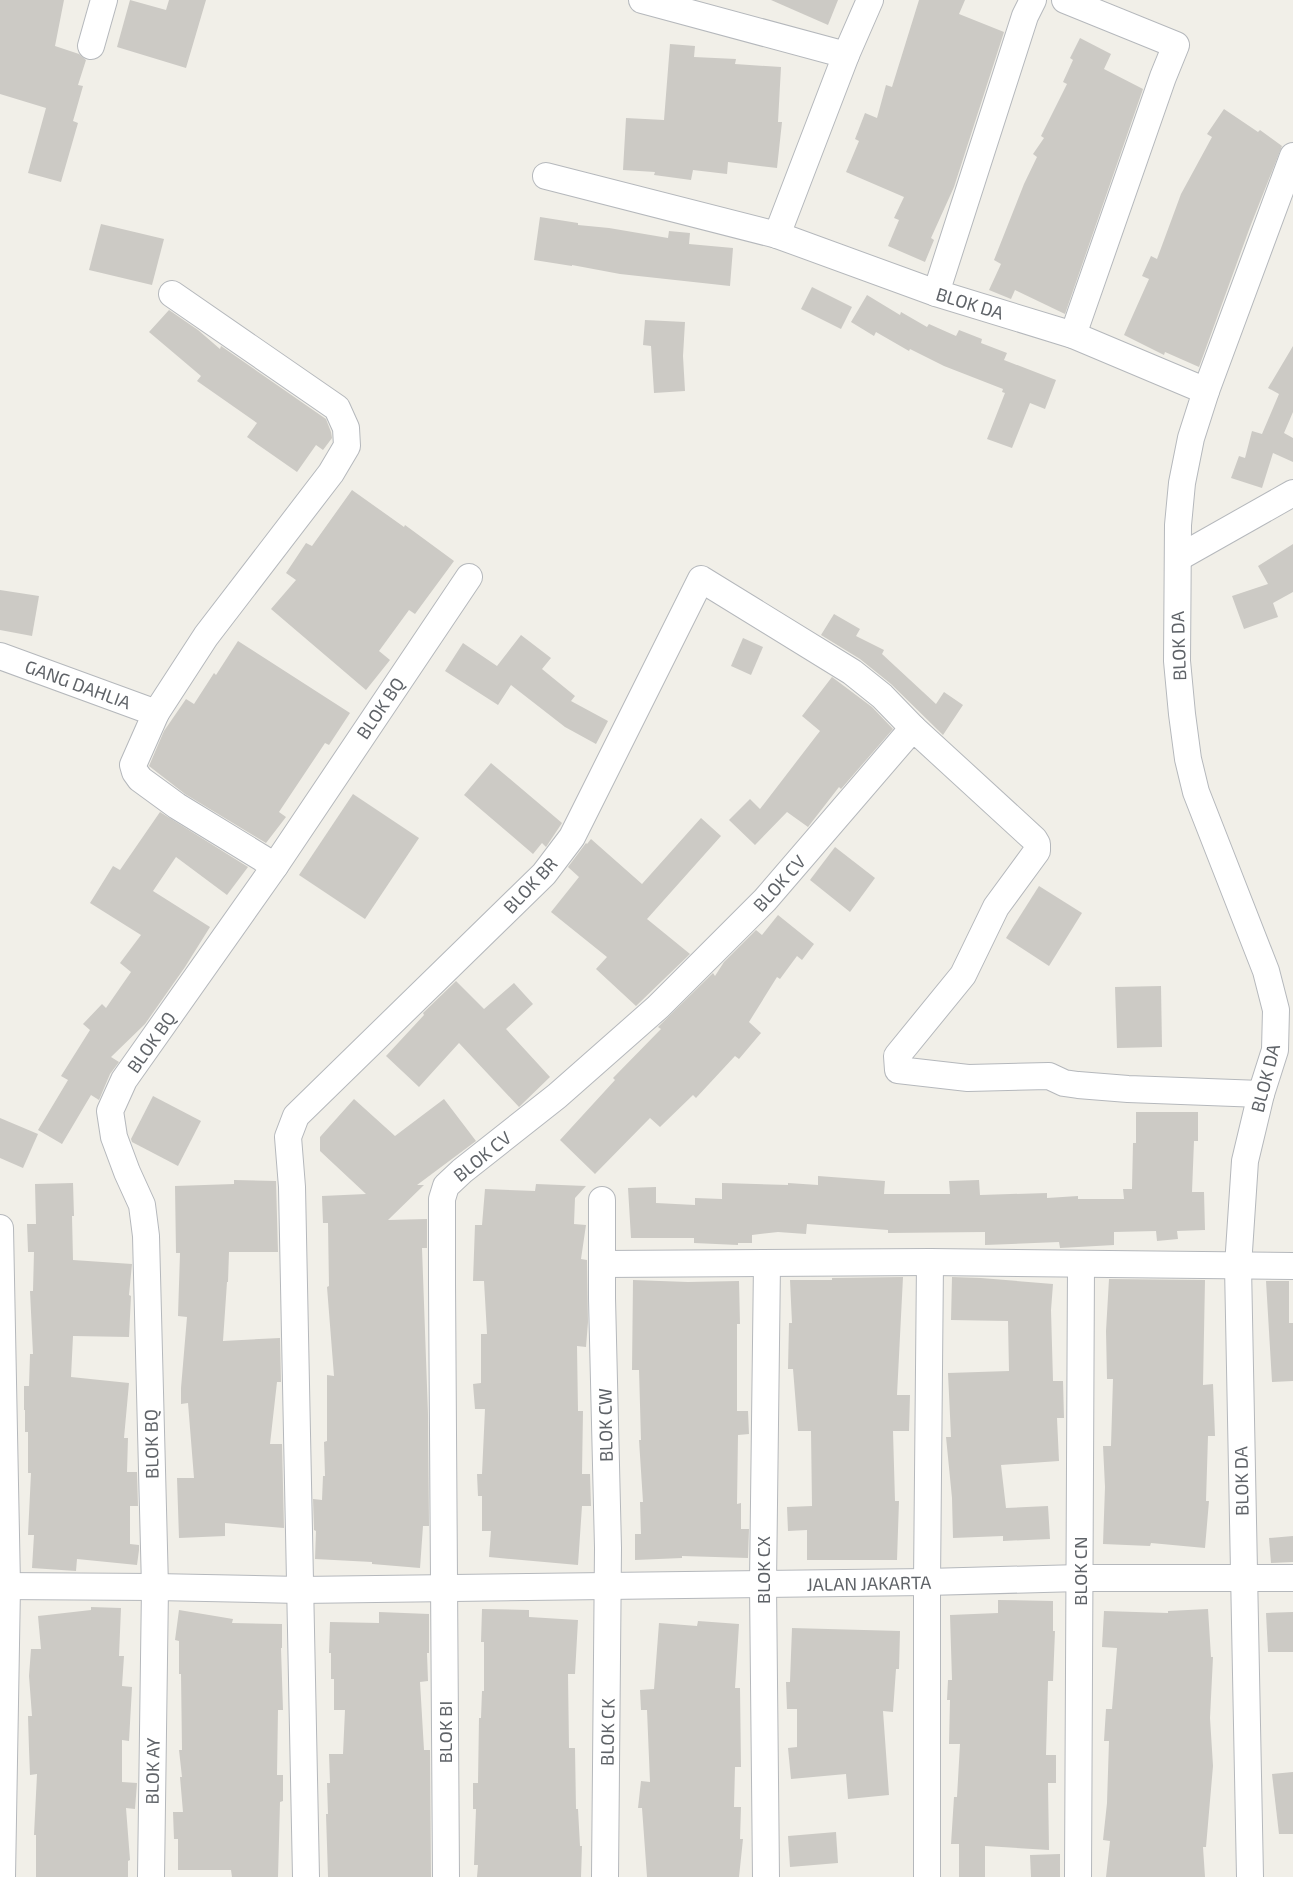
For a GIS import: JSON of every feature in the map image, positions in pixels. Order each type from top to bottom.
[{"type":"street","points":[[91,46],[104,0]]},
{"type":"street","points":[[642,0],[846,54]]},
{"type":"street","points":[[777,235],[846,54],[870,0]]},
{"type":"street","points":[[936,293],[1025,16],[1033,0]]},
{"type":"street","points":[[1065,0],[1176,45],[1072,335]]},
{"type":"street","points":[[1206,391],[1293,156]]},
{"type":"street","name":"BLOK DA","points":[[546,176],[777,235],[936,293],[1072,335],[1206,391],[1191,438],[1182,483],[1178,558],[1177,661],[1188,759],[1196,792],[1266,971],[1276,1010],[1275,1050],[1260,1094],[1245,1161],[1238,1266],[1250,1877]]},
{"type":"street","points":[[172,294],[337,408],[346,428],[347,446],[331,473],[206,636],[156,713],[133,765],[134,772],[140,779],[176,806],[275,866]]},
{"type":"street","points":[[1178,558],[1293,493]]},
{"type":"street","name":"BLOK BQ","points":[[154,1664],[155,1587],[146,1236],[142,1205],[114,1138],[110,1111],[124,1080],[275,866],[469,577]]},
{"type":"street","name":"BLOK BR","points":[[300,1590],[292,1188],[288,1137],[296,1116],[544,874],[572,837],[701,579],[852,672],[882,696],[913,728]]},
{"type":"street","name":"GANG DAHLIA","points":[[0,656],[156,713]]},
{"type":"street","points":[[913,728],[1034,839],[1037,844],[1037,850],[996,907],[962,975],[897,1056],[898,1070],[968,1078],[1048,1076],[1064,1083],[1128,1090],[1260,1094]]},
{"type":"street","name":"BLOK CV","points":[[446,1186],[556,1096],[658,1007],[765,900],[913,728]]},
{"type":"street","name":"BLOK BI","points":[[446,1186],[442,1199],[446,1877]]},
{"type":"street","name":"BLOK CW","points":[[602,1200],[608,1586]]},
{"type":"street","points":[[0,1228],[3,1586],[2,1877]]},
{"type":"street","points":[[602,1264],[930,1262],[1293,1266]]},
{"type":"street","points":[[927,1877],[930,1262]]},
{"type":"street","name":"BLOK CX","points":[[766,1877],[763,1584],[767,1263]]},
{"type":"street","name":"BLOK CN","points":[[1078,1877],[1081,1264]]},
{"type":"street","name":"JALAN JAKARTA","points":[[3,1586],[300,1590],[927,1582],[1080,1578],[1293,1578]]},
{"type":"street","name":"BLOK CK","points":[[605,1877],[608,1586]]},
{"type":"street","points":[[300,1590],[306,1877]]},
{"type":"street","name":"BLOK AY","points":[[151,1877],[154,1664]]},
{"type":"building","points":[[0,0],[64,0],[55,46],[79,54],[86,60],[78,85],[83,86],[73,121],[78,123],[61,182],[28,173],[46,108],[0,94]]},
{"type":"building","points":[[130,0],[166,10],[169,0],[206,0],[186,68],[117,47]]},
{"type":"building","points":[[771,0],[838,0],[828,25]]},
{"type":"building","points":[[919,0],[965,0],[959,14],[1004,32],[954,187],[931,238],[934,240],[925,262],[888,246],[899,220],[894,218],[904,197],[846,172],[859,141],[855,139],[865,113],[877,118],[886,85],[892,87]]},
{"type":"building","points":[[1080,38],[1111,54],[1104,69],[1143,89],[1065,314],[1015,290],[1011,299],[989,290],[1001,264],[994,260],[1024,184],[1037,157],[1033,154],[1044,138],[1041,136],[1067,84],[1063,82],[1073,60],[1070,58]]},
{"type":"building","points":[[670,44],[695,46],[694,57],[736,59],[735,64],[781,67],[778,122],[782,122],[777,168],[728,162],[727,174],[693,170],[691,180],[654,175],[655,172],[623,170],[626,118],[664,120]]},
{"type":"building","points":[[1224,109],[1258,132],[1260,130],[1282,146],[1199,367],[1165,352],[1164,355],[1124,335],[1149,279],[1142,276],[1151,256],[1157,259],[1181,194],[1212,137],[1207,134]]},
{"type":"building","points":[[540,217],[578,223],[578,225],[668,238],[669,231],[690,233],[689,244],[733,248],[730,286],[620,274],[534,260]]},
{"type":"building","points":[[101,224],[164,239],[152,285],[89,270]]},
{"type":"building","points":[[812,287],[852,307],[841,329],[801,309]]},
{"type":"building","points":[[867,295],[900,315],[901,312],[927,327],[929,324],[956,336],[959,330],[982,339],[981,343],[1007,353],[1004,360],[1056,380],[1045,409],[1030,403],[1012,448],[987,439],[1005,393],[1002,392],[1003,389],[944,366],[910,349],[909,351],[876,332],[874,336],[851,322]]},
{"type":"building","points":[[169,310],[198,330],[220,349],[221,346],[326,419],[332,438],[323,450],[316,445],[297,472],[247,437],[257,423],[197,381],[201,376],[149,332]]},
{"type":"building","points":[[645,320],[685,322],[683,356],[685,391],[654,393],[651,346],[643,345]]},
{"type":"building","points":[[1293,346],[1293,412],[1284,433],[1293,438],[1293,462],[1273,453],[1262,488],[1231,478],[1239,456],[1245,458],[1252,431],[1262,434],[1279,394],[1268,388]]},
{"type":"building","points":[[352,490],[404,527],[405,525],[454,561],[415,614],[409,610],[379,651],[390,660],[366,690],[271,609],[296,580],[286,573],[306,543],[312,546]]},
{"type":"building","points":[[1293,544],[1293,592],[1273,603],[1278,617],[1244,629],[1232,596],[1268,584],[1258,566]]},
{"type":"building","points":[[0,590],[39,596],[32,636],[0,630]]},
{"type":"building","points":[[834,614],[860,629],[856,636],[884,650],[882,654],[936,704],[944,692],[963,705],[943,735],[891,684],[860,659],[821,635]]},
{"type":"building","points":[[521,635],[551,658],[542,669],[575,696],[571,701],[608,721],[596,744],[565,727],[511,685],[498,705],[445,671],[463,643],[497,666]]},
{"type":"building","points":[[743,638],[763,647],[751,675],[731,666]]},
{"type":"building","points":[[238,641],[350,713],[329,745],[325,743],[279,812],[286,817],[266,843],[185,794],[149,766],[164,731],[186,699],[194,704]]},
{"type":"building","points":[[832,677],[872,707],[893,729],[841,789],[839,787],[808,827],[787,812],[755,845],[729,820],[750,799],[760,809],[820,731],[802,716]]},
{"type":"building","points":[[491,763],[562,823],[546,847],[542,843],[533,854],[464,795]]},
{"type":"building","points":[[353,794],[419,838],[365,919],[299,875]]},
{"type":"building","points":[[160,812],[248,867],[227,895],[176,857],[153,891],[210,927],[145,1024],[111,1057],[119,1062],[110,1074],[99,1100],[91,1095],[62,1144],[38,1130],[68,1080],[61,1076],[90,1030],[83,1024],[102,1004],[106,1008],[131,972],[120,963],[141,935],[90,903],[113,866],[120,870]]},
{"type":"building","points":[[701,818],[721,836],[647,919],[690,954],[636,1006],[596,969],[607,957],[551,912],[579,877],[568,867],[591,839],[642,884]]},
{"type":"building","points":[[835,847],[875,878],[850,912],[810,880]]},
{"type":"building","points":[[1039,886],[1082,913],[1049,966],[1006,938]]},
{"type":"building","points":[[778,915],[814,944],[802,960],[797,956],[780,979],[777,977],[749,1022],[761,1033],[739,1059],[735,1056],[696,1098],[693,1095],[660,1127],[650,1118],[595,1174],[560,1140],[615,1080],[613,1078],[661,1029],[658,1027],[713,973],[715,976],[724,962],[756,930],[762,935]]},
{"type":"building","points":[[456,981],[484,1009],[514,983],[533,1004],[506,1029],[550,1077],[519,1107],[459,1043],[419,1087],[386,1056],[424,1015],[423,1013]]},
{"type":"building","points":[[1161,986],[1162,1047],[1117,1048],[1115,987]]},
{"type":"building","points":[[153,1096],[201,1121],[178,1166],[132,1142],[131,1139]]},
{"type":"building","points":[[354,1099],[395,1136],[444,1099],[476,1141],[417,1185],[424,1185],[388,1220],[427,1219],[427,1248],[422,1248],[428,1414],[429,1526],[423,1526],[420,1568],[372,1564],[372,1562],[315,1559],[316,1531],[314,1530],[313,1499],[322,1500],[323,1476],[325,1476],[324,1442],[327,1441],[327,1375],[334,1376],[327,1287],[329,1286],[328,1223],[323,1223],[322,1196],[366,1194],[320,1151],[320,1137]]},
{"type":"building","points":[[1136,1112],[1198,1112],[1198,1141],[1194,1141],[1192,1192],[1204,1192],[1205,1230],[1177,1231],[1178,1239],[1157,1241],[1156,1231],[1114,1232],[1114,1245],[1060,1248],[1059,1242],[985,1245],[985,1232],[888,1233],[888,1230],[807,1224],[806,1234],[778,1232],[752,1235],[752,1243],[738,1243],[738,1245],[694,1243],[694,1238],[631,1238],[628,1188],[656,1187],[656,1203],[695,1205],[695,1198],[722,1199],[722,1183],[818,1185],[818,1176],[885,1181],[884,1194],[950,1194],[949,1181],[979,1180],[980,1195],[1047,1193],[1047,1198],[1078,1196],[1078,1199],[1124,1199],[1123,1189],[1132,1189],[1133,1143],[1136,1143]]},
{"type":"building","points":[[0,1118],[38,1134],[23,1168],[0,1158]]},
{"type":"building","points":[[234,1180],[276,1181],[278,1252],[229,1252],[223,1341],[280,1338],[281,1382],[277,1382],[270,1444],[282,1444],[284,1528],[225,1523],[225,1536],[179,1538],[177,1478],[194,1478],[188,1403],[181,1404],[187,1317],[178,1316],[180,1253],[176,1253],[175,1186],[234,1184]]},
{"type":"building","points":[[73,1183],[73,1260],[132,1264],[129,1295],[131,1296],[129,1337],[73,1336],[71,1377],[129,1383],[124,1438],[128,1438],[127,1472],[137,1472],[138,1506],[130,1506],[130,1544],[139,1545],[137,1565],[77,1559],[76,1571],[32,1568],[34,1535],[28,1535],[31,1473],[28,1473],[28,1432],[25,1432],[24,1410],[24,1386],[29,1386],[30,1354],[33,1354],[30,1291],[33,1291],[34,1252],[28,1252],[27,1224],[36,1224],[35,1184]]},
{"type":"building","points":[[536,1184],[586,1186],[575,1198],[574,1224],[586,1225],[581,1259],[587,1260],[588,1322],[586,1347],[577,1346],[578,1411],[583,1411],[582,1474],[590,1474],[591,1506],[582,1506],[578,1565],[489,1557],[491,1531],[482,1531],[482,1496],[478,1496],[477,1474],[482,1474],[485,1409],[475,1409],[473,1384],[481,1383],[481,1334],[487,1334],[484,1281],[473,1281],[475,1225],[482,1225],[485,1189],[535,1191]]},
{"type":"building","points":[[903,1277],[897,1395],[910,1395],[909,1431],[893,1431],[895,1501],[899,1501],[897,1560],[807,1560],[807,1530],[788,1531],[787,1507],[812,1506],[811,1431],[798,1431],[793,1369],[788,1369],[789,1323],[792,1323],[790,1280]]},
{"type":"building","points":[[952,1277],[1053,1284],[1051,1310],[1053,1381],[1063,1381],[1064,1418],[1057,1418],[1059,1461],[1001,1465],[1006,1508],[1048,1506],[1050,1539],[1003,1541],[1003,1536],[953,1538],[952,1498],[946,1437],[951,1437],[948,1373],[1009,1371],[1008,1321],[951,1320]]},
{"type":"building","points":[[1109,1279],[1205,1280],[1203,1385],[1213,1384],[1215,1436],[1208,1436],[1206,1501],[1209,1501],[1205,1548],[1151,1543],[1150,1546],[1103,1544],[1105,1487],[1103,1446],[1111,1446],[1113,1379],[1107,1379],[1106,1331]]},
{"type":"building","points":[[633,1280],[739,1281],[740,1324],[737,1324],[737,1411],[748,1411],[749,1434],[738,1435],[737,1504],[741,1503],[741,1529],[749,1529],[748,1558],[682,1556],[682,1558],[635,1560],[635,1534],[641,1534],[640,1502],[643,1502],[639,1440],[641,1440],[639,1370],[632,1370]]},
{"type":"building","points":[[1266,1281],[1289,1281],[1289,1323],[1293,1323],[1293,1381],[1272,1382]]},
{"type":"building","points":[[1293,1536],[1293,1562],[1271,1563],[1269,1538]]},
{"type":"building","points":[[998,1600],[1053,1601],[1053,1631],[1055,1631],[1053,1681],[1048,1681],[1046,1755],[1056,1755],[1056,1783],[1048,1783],[1049,1850],[985,1846],[985,1877],[959,1877],[959,1844],[951,1844],[954,1797],[957,1797],[960,1744],[949,1744],[950,1700],[947,1700],[948,1680],[952,1680],[950,1615],[998,1613]]},
{"type":"building","points":[[91,1607],[121,1608],[119,1656],[124,1656],[122,1686],[132,1687],[129,1741],[122,1740],[122,1782],[137,1783],[135,1809],[126,1808],[130,1860],[128,1861],[128,1877],[36,1877],[36,1835],[34,1835],[37,1774],[30,1775],[28,1716],[32,1716],[29,1676],[31,1649],[41,1649],[38,1616],[91,1610]]},
{"type":"building","points":[[482,1609],[529,1610],[529,1617],[578,1620],[575,1674],[568,1674],[569,1748],[575,1748],[576,1809],[578,1809],[580,1846],[582,1846],[581,1877],[477,1877],[478,1865],[474,1865],[476,1809],[473,1809],[473,1783],[478,1783],[479,1718],[481,1718],[482,1691],[484,1691],[484,1642],[481,1642]]},
{"type":"building","points":[[1208,1609],[1211,1657],[1213,1657],[1210,1718],[1213,1766],[1206,1847],[1203,1847],[1205,1877],[1106,1877],[1110,1841],[1103,1840],[1107,1803],[1109,1741],[1104,1741],[1106,1709],[1112,1709],[1117,1648],[1102,1647],[1104,1611],[1168,1613],[1168,1611]]},
{"type":"building","points":[[179,1610],[233,1619],[232,1623],[282,1624],[283,1710],[278,1710],[277,1775],[283,1775],[283,1801],[280,1802],[278,1877],[232,1877],[231,1870],[178,1870],[178,1839],[174,1839],[173,1812],[183,1812],[179,1750],[182,1750],[181,1674],[179,1674],[179,1641],[175,1640]]},
{"type":"building","points":[[379,1612],[429,1614],[428,1681],[420,1682],[424,1750],[430,1750],[431,1877],[328,1877],[326,1814],[328,1814],[327,1783],[330,1783],[329,1754],[343,1754],[345,1710],[334,1710],[334,1679],[331,1679],[331,1653],[329,1653],[330,1622],[379,1623]]},
{"type":"building","points":[[1293,1612],[1293,1652],[1268,1652],[1266,1613]]},
{"type":"building","points":[[698,1621],[739,1624],[735,1688],[740,1688],[741,1767],[735,1767],[734,1807],[741,1807],[740,1839],[743,1839],[739,1877],[647,1877],[642,1808],[638,1808],[641,1781],[650,1782],[647,1710],[641,1710],[640,1690],[654,1689],[659,1623],[697,1626]]},
{"type":"building","points":[[792,1628],[900,1631],[899,1669],[896,1669],[893,1712],[883,1711],[889,1795],[848,1799],[846,1774],[791,1779],[788,1748],[797,1747],[797,1709],[787,1709],[786,1682],[790,1682]]},
{"type":"building","points":[[1293,1772],[1293,1834],[1279,1834],[1272,1774]]},
{"type":"building","points":[[836,1832],[838,1863],[790,1867],[788,1836]]},
{"type":"building","points":[[1060,1854],[1060,1877],[1031,1877],[1030,1855]]}]
